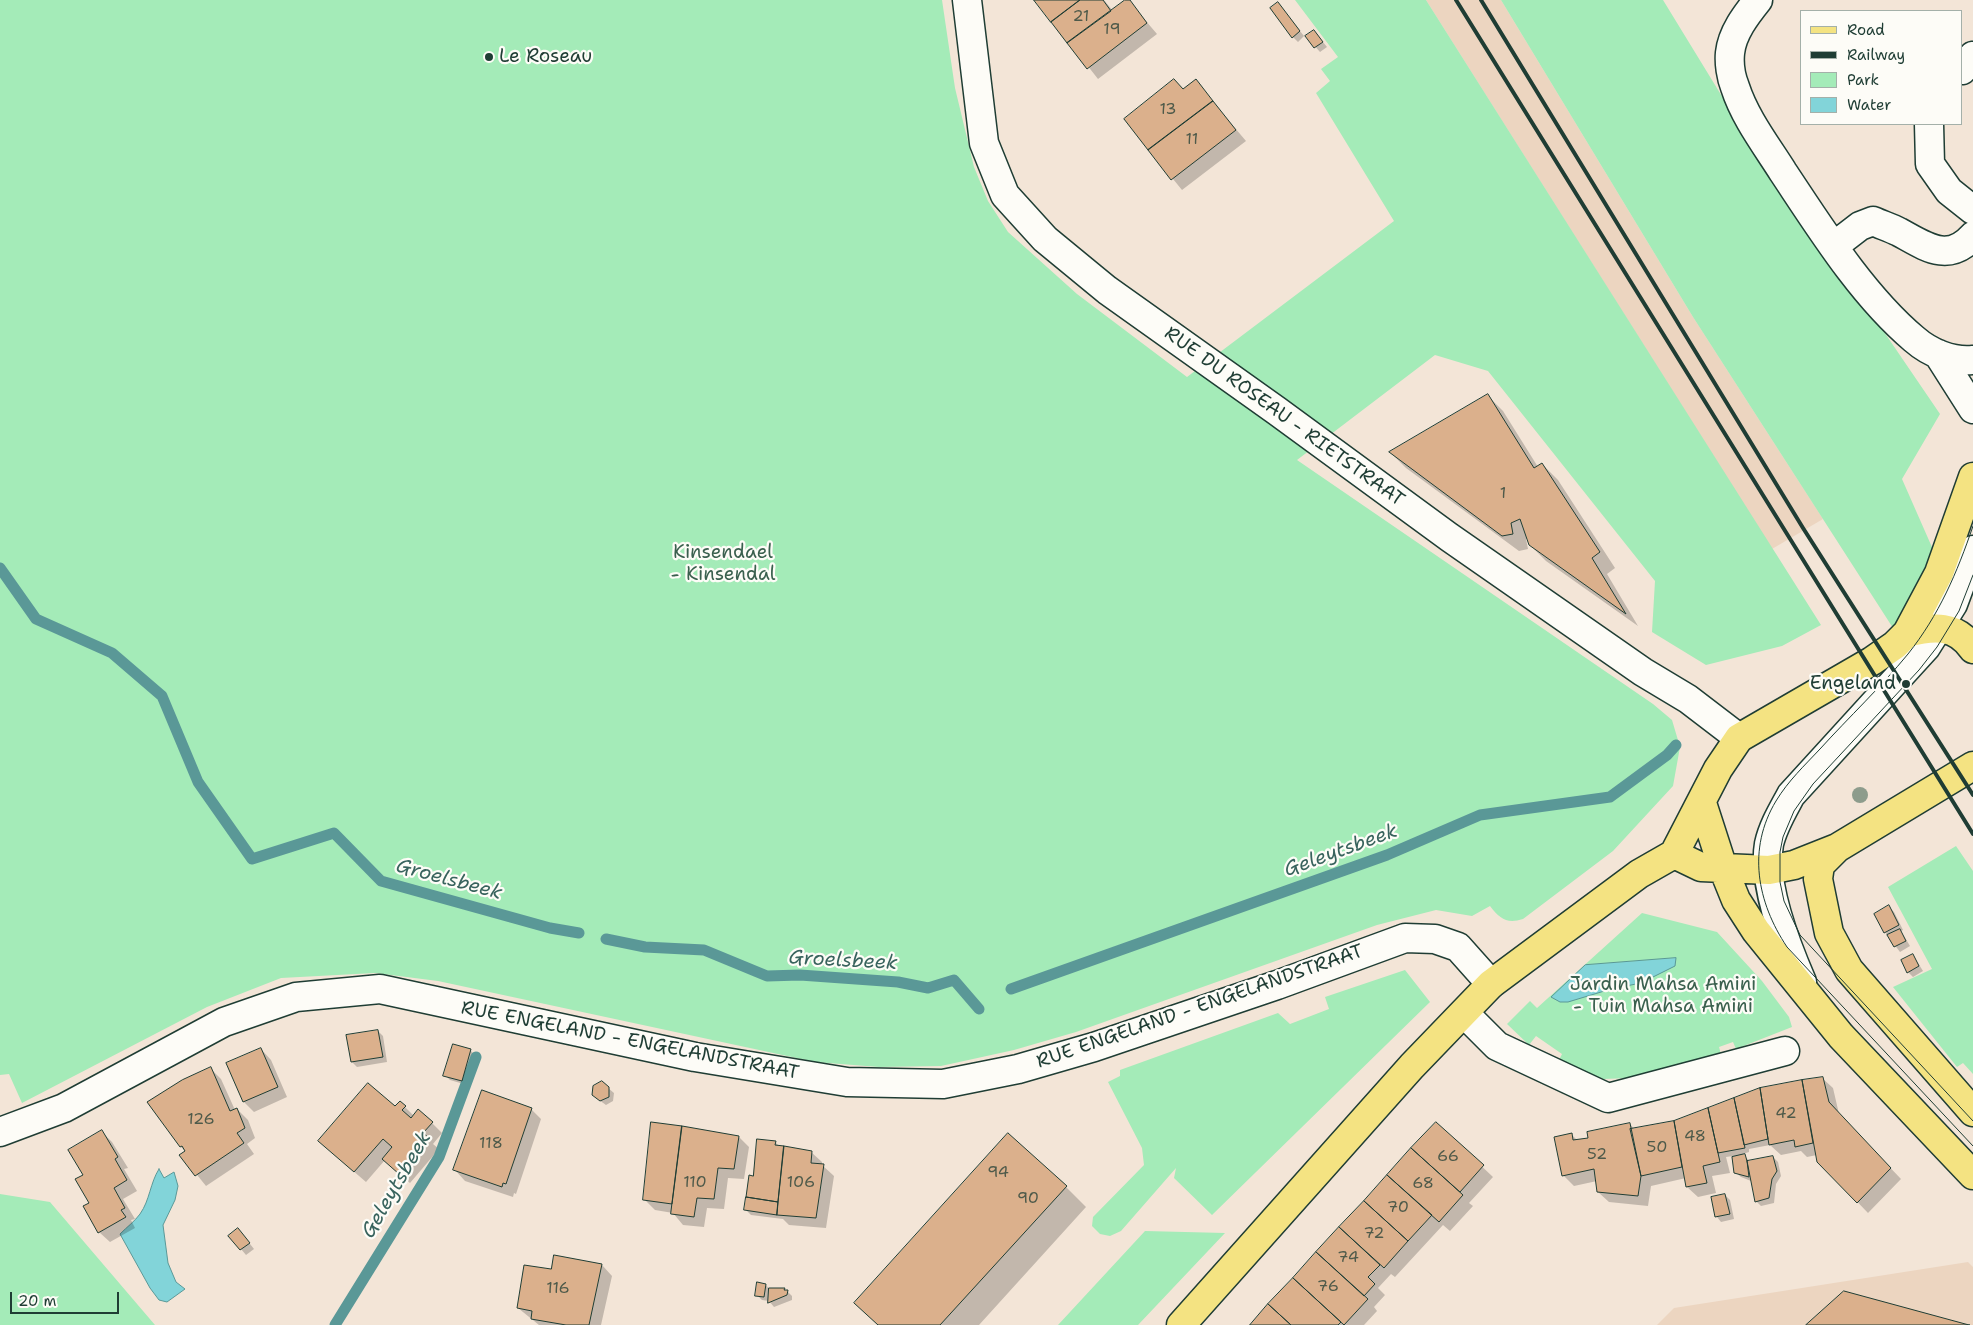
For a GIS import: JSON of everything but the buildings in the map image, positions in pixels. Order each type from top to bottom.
[{"type":"main road","points":[[1181,1325],[1412,1066],[1491,984],[1639,874],[1674,854],[1718,769],[1739,738],[1872,661],[1895,645],[1907,633],[1939,573],[1973,477]]},
{"type":"main road","points":[[1907,633],[1939,627],[1972,640]]},
{"type":"main road","points":[[1674,854],[1701,867],[1769,870],[1794,865],[1837,848],[1973,766]]},
{"type":"main road","points":[[1702,803],[1723,868],[1736,900],[1756,930],[1841,1036],[1973,1175]]},
{"type":"main road","points":[[1837,848],[1820,864],[1818,879],[1829,933],[1849,970],[1973,1112]]},
{"type":"street","name":"RUE DU ROSEAU - RIETSTRAAT","points":[[967,0],[984,143],[1006,195],[1045,239],[1107,290],[1270,405],[1449,537],[1643,672],[1688,699],[1739,738]]},
{"type":"street","points":[[1758,0],[1734,36],[1730,53],[1734,86],[1758,134],[1834,246],[1887,312],[1913,339],[1938,354],[1973,360]]},
{"type":"street","points":[[1963,69],[1973,56]]},
{"type":"street","points":[[1929,125],[1930,164],[1949,190],[1973,210]]},
{"type":"street","points":[[1834,246],[1860,226],[1873,221],[1898,232],[1923,247],[1947,251],[1967,242],[1973,236]]},
{"type":"street","points":[[1938,354],[1973,409]]},
{"type":"street","points":[[1807,994],[1787,947],[1782,924],[1773,903],[1769,870],[1771,838],[1779,817],[1791,795],[1914,662],[1939,627],[1960,588],[1973,550]]},
{"type":"street","points":[[1960,588],[1959,611],[1972,640]]},
{"type":"street","name":"RUE ENGELAND - ENGELANDSTRAAT","points":[[0,1132],[64,1108],[224,1022],[296,997],[380,989],[695,1058],[847,1082],[943,1084],[1018,1068],[1094,1047],[1276,985],[1344,958],[1405,938],[1434,939],[1458,947],[1491,984]]},
{"type":"street","points":[[1464,1013],[1497,1046],[1608,1098],[1785,1051]]},
{"type":"shaded area","points":[[1426,0],[1501,0],[1693,317],[1823,519],[1772,549]]},
{"type":"shaded area","points":[[1968,1262],[1973,1267],[1973,1325],[1657,1325],[1674,1308]]},
{"type":"green space","name":"Kinsendael - Kinsendal","points":[[0,0],[942,0],[955,88],[974,167],[988,201],[1008,232],[1077,294],[1187,377],[1394,221],[1316,93],[1330,81],[1321,69],[1338,57],[1295,0],[1426,0],[1821,625],[1782,646],[1706,665],[1652,632],[1655,581],[1488,371],[1435,355],[1297,460],[1653,704],[1672,720],[1680,747],[1673,786],[1613,851],[1523,919],[1508,921],[1497,914],[1490,906],[1472,916],[1436,910],[1377,925],[1076,1032],[1014,1050],[941,1066],[879,1067],[815,1062],[438,981],[375,973],[281,978],[207,1007],[22,1103],[9,1074],[0,1075]]},
{"type":"green space","points":[[1501,0],[1663,0],[1794,214],[1863,301],[1940,414],[1902,479],[1935,554],[1911,604],[1893,628],[1693,317]]},
{"type":"green space","points":[[1956,846],[1973,871],[1973,1074],[1963,1063],[1957,1067],[1893,987],[1932,969],[1888,887]]},
{"type":"green space","name":"Jardin Mahsa Amini - Tuin Mahsa Amini","points":[[1642,913],[1717,932],[1762,981],[1789,1017],[1792,1027],[1736,1049],[1733,1042],[1719,1047],[1721,1054],[1660,1077],[1603,1079],[1557,1064],[1562,1054],[1536,1036],[1529,1045],[1507,1024],[1530,1001],[1537,1008]]},
{"type":"green space","points":[[1405,970],[1430,1002],[1212,1215],[1174,1178],[1176,1168],[1121,1231],[1110,1236],[1100,1234],[1092,1226],[1093,1217],[1144,1165],[1142,1148],[1108,1082],[1120,1076],[1120,1070],[1278,1013],[1290,1024],[1329,1009],[1325,997]]},
{"type":"green space","points":[[0,1194],[50,1202],[155,1325],[0,1325]]},
{"type":"green space","points":[[1145,1231],[1225,1233],[1138,1325],[1058,1325]]},
{"type":"water","points":[[1676,958],[1675,966],[1641,983],[1611,989],[1568,1002],[1560,1002],[1551,997],[1585,965]]},
{"type":"water","points":[[159,1169],[164,1178],[174,1172],[178,1186],[175,1200],[163,1225],[168,1263],[176,1282],[185,1289],[167,1302],[159,1300],[150,1288],[120,1234],[136,1219],[143,1209]]},
{"type":"waterway","name":"Groelsbeek","points":[[0,568],[36,619],[112,653],[162,696],[198,782],[252,859],[334,833],[381,881],[550,928],[579,933]]},
{"type":"waterway","name":"Geleytsbeek","points":[[1011,989],[1387,855],[1480,815],[1610,797],[1667,755],[1676,745]]},
{"type":"waterway","name":"Groelsbeek","points":[[606,939],[645,947],[704,950],[767,976],[800,975],[898,982],[928,988],[954,980],[979,1009]]},
{"type":"waterway","name":"Geleytsbeek","points":[[335,1325],[439,1157],[476,1057]]},
{"type":"tram line","points":[[1973,526],[1954,577],[1929,624],[1898,666],[1786,787],[1767,819],[1761,838],[1759,856],[1759,875],[1763,894],[1777,930],[1787,947],[1973,1146]]},
{"type":"tram line","points":[[1973,575],[1959,611],[1937,647],[1919,670],[1813,784],[1794,811],[1783,837],[1780,852],[1780,882],[1784,901],[1800,935],[1973,1121]]},
{"type":"railway","points":[[1456,0],[1973,834]]},
{"type":"railway","points":[[1481,0],[1803,528],[1973,795]]},
{"type":"place","name":"Le Roseau","points":[[489,57]]},
{"type":"place","name":"Engeland","points":[[1906,684]]}]
